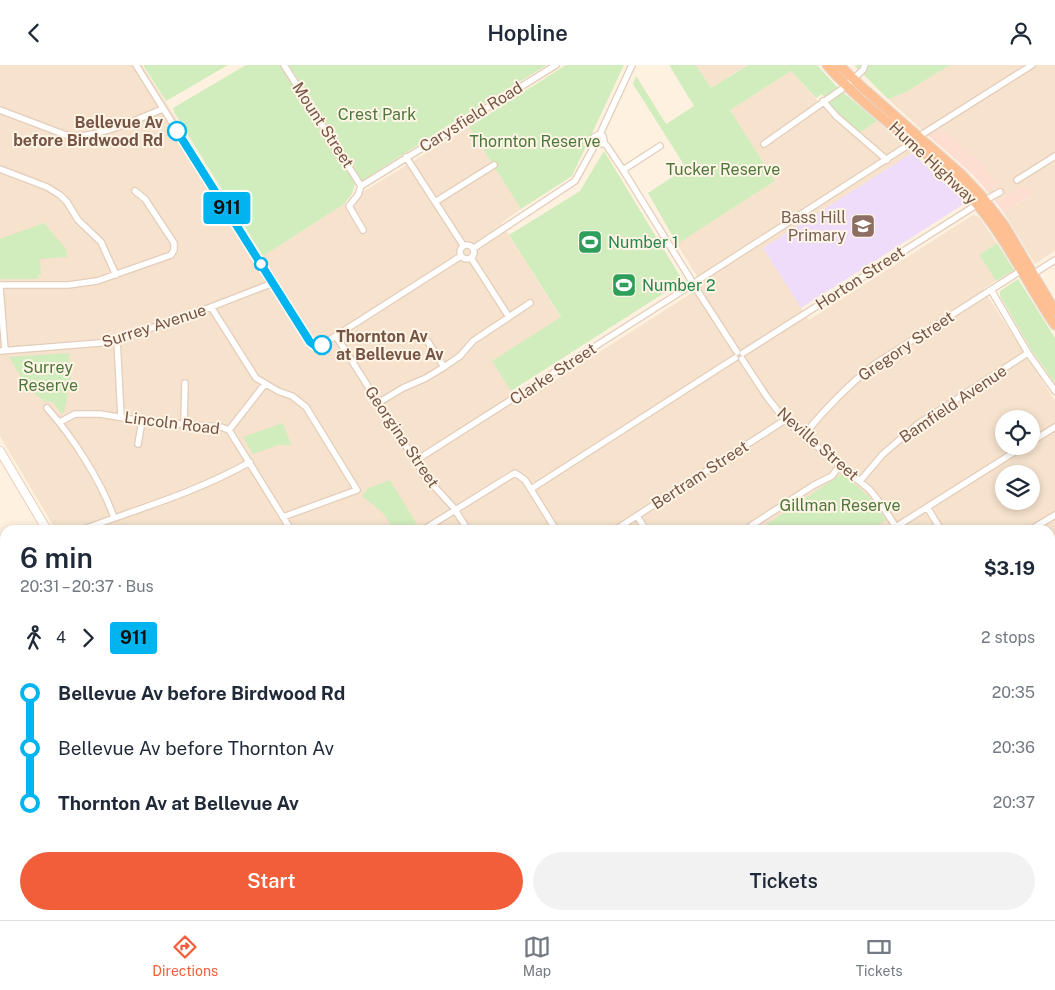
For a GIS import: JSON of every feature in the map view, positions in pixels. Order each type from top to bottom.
[{"type":"highway","name":"Hume Highway","points":[[827,65],[916,140],[1004,225],[1055,311]]},
{"type":"highway","name":"Hume Highway","points":[[840,65],[849,82]]},
{"type":"highway","name":"Hume Highway","points":[[982,203],[1055,325]]},
{"type":"main road","points":[[0,451],[44,525]]},
{"type":"street","points":[[136,65],[312,345],[319,347],[461,256]]},
{"type":"street","name":"Mount Street","points":[[284,65],[361,186]]},
{"type":"street","name":"Carysfield Road","points":[[361,186],[556,65]]},
{"type":"street","points":[[474,248],[575,181],[596,143],[594,137],[600,134],[632,65]]},
{"type":"street","points":[[764,144],[849,82],[863,70],[865,65]]},
{"type":"street","name":"Clarke Street","points":[[415,461],[887,160],[1032,65]]},
{"type":"street","points":[[823,101],[836,116],[887,160]]},
{"type":"street","points":[[0,110],[76,137],[92,135],[164,109]]},
{"type":"street","points":[[596,143],[600,144],[603,142],[604,137],[600,134]]},
{"type":"street","name":"Neville Street","points":[[603,142],[623,170],[767,397],[785,420],[860,481],[881,504],[892,525]]},
{"type":"street","points":[[623,170],[660,146]]},
{"type":"street","points":[[1017,180],[1055,156]]},
{"type":"street","points":[[406,157],[463,245]]},
{"type":"street","points":[[435,202],[494,165]]},
{"type":"street","points":[[0,169],[47,187],[67,201],[78,219],[101,242],[116,275]]},
{"type":"street","points":[[361,186],[358,195],[349,206],[363,230]]},
{"type":"street","points":[[3,351],[0,287],[72,285],[97,281],[169,256],[174,250],[174,243],[148,202],[135,191]]},
{"type":"street","name":"Horton Street","points":[[530,489],[739,355],[1000,192]]},
{"type":"street","points":[[463,245],[470,245],[474,248]]},
{"type":"street","points":[[463,245],[459,251],[461,256],[467,259],[471,258]]},
{"type":"street","points":[[471,258],[474,255],[474,248]]},
{"type":"street","points":[[471,258],[508,317]]},
{"type":"street","points":[[1033,274],[1055,260]]},
{"type":"street","name":"Gregory Street","points":[[803,436],[834,399],[875,364],[1022,271]]},
{"type":"street","name":"Surrey Avenue","points":[[3,351],[100,344],[118,340],[273,283]]},
{"type":"street","points":[[991,290],[1028,353],[1055,391]]},
{"type":"street","points":[[378,403],[444,367],[460,356],[473,341],[530,303]]},
{"type":"street","points":[[211,307],[256,378],[265,385],[292,396],[306,407],[357,490],[284,517]]},
{"type":"street","name":"Georgina Street","points":[[336,336],[425,476],[455,510],[465,525]]},
{"type":"street","points":[[118,340],[121,417]]},
{"type":"street","points":[[428,342],[444,367]]},
{"type":"street","name":"Bamfield Avenue","points":[[860,481],[883,454],[918,424],[1028,353]]},
{"type":"street","points":[[184,423],[186,383]]},
{"type":"street","points":[[229,430],[265,385]]},
{"type":"street","points":[[48,408],[60,422],[105,493],[114,518]]},
{"type":"street","name":"Lincoln Road","points":[[60,422],[75,414],[100,414],[142,421],[221,427],[229,430],[288,525]]},
{"type":"street","name":"Bertram Street","points":[[623,525],[785,420]]},
{"type":"street","points":[[138,444],[142,421]]},
{"type":"street","points":[[1040,436],[1055,427]]},
{"type":"street","points":[[900,525],[1010,455]]},
{"type":"street","points":[[95,525],[195,489],[224,477],[250,462]]},
{"type":"street","points":[[752,525],[814,485],[832,476],[840,465]]},
{"type":"street","points":[[431,525],[515,469],[522,476],[553,525]]},
{"type":"street","points":[[928,507],[938,525]]},
{"type":"street","points":[[1038,525],[1055,515]]},
{"type":"street","points":[[637,516],[643,525]]},
{"type":"shaded area","points":[[0,65],[142,65],[263,256],[469,127],[521,209],[501,223],[561,318],[492,361],[511,391],[524,400],[703,286],[677,244],[775,181],[730,110],[791,71],[834,119],[855,136],[877,121],[912,153],[763,248],[809,320],[973,215],[978,216],[997,243],[979,255],[996,281],[983,289],[1055,401],[1055,525],[53,525],[0,436]]},
{"type":"shaded area","points":[[696,65],[747,65],[711,88]]},
{"type":"shaded area","points":[[950,65],[1055,65],[1055,251],[1035,264],[1004,213],[1031,196],[1023,185],[998,201],[997,204],[986,190],[997,184],[931,136],[932,139],[888,99],[906,92]]},
{"type":"shaded area","points":[[941,130],[981,163],[997,184],[988,191],[986,190],[972,174],[932,139],[931,136]]},
{"type":"shaded area","name":"Bass Hill Primary","points":[[912,153],[964,199],[964,204],[801,308],[763,248]]},
{"type":"shaded area","points":[[1023,185],[1032,195],[1004,213],[997,204],[998,201]]},
{"type":"green space","points":[[143,65],[228,65],[166,101]]},
{"type":"green space","points":[[246,65],[280,65],[355,183],[352,194],[344,204],[263,256],[173,108]]},
{"type":"green space","name":"Crest Park","points":[[289,65],[547,65],[362,181]]},
{"type":"green space","name":"Thornton Reserve","points":[[566,65],[624,65],[572,176],[521,209],[469,127]]},
{"type":"green space","name":"Tucker Reserve","points":[[669,65],[696,65],[711,88],[748,65],[817,65],[838,88],[877,121],[859,133],[822,94],[816,98],[791,71],[730,110],[775,181],[677,244],[648,193],[686,168],[633,84],[636,76],[666,124],[694,106]]},
{"type":"green space","points":[[854,65],[950,65],[906,92],[888,99]]},
{"type":"green space","points":[[604,151],[683,281],[511,391],[492,361],[561,317],[509,235],[580,191]]},
{"type":"green space","points":[[44,223],[66,249],[67,257],[40,259],[41,275],[38,275],[38,279],[0,279],[0,239]]},
{"type":"green space","points":[[997,243],[1014,270],[996,281],[979,255]]},
{"type":"green space","points":[[1018,279],[1055,338],[1055,383],[1032,351],[1000,296],[1000,291]]},
{"type":"green space","name":"Surrey Reserve","points":[[69,353],[71,379],[64,413],[60,412],[53,402],[44,401],[28,389],[9,357]]},
{"type":"green space","points":[[283,423],[291,445],[278,445],[253,454],[243,437]]},
{"type":"green space","name":"Gillman Reserve","points":[[843,473],[870,498],[886,520],[878,525],[765,525]]},
{"type":"green space","points":[[390,480],[417,525],[391,525],[383,513],[362,496],[368,488]]},
{"type":"bus line","name":"911","points":[[177,131],[312,345],[317,347],[322,345]]},
{"type":"place","name":"Bellevue Av before Birdwood Rd","points":[[177,131]]},
{"type":"place","name":"Bass Hill Primary","points":[[863,226]]},
{"type":"place","name":"Number 1","points":[[590,242]]},
{"type":"place","name":"Number 2","points":[[624,285]]},
{"type":"place","name":"Thornton Av at Bellevue Av","points":[[322,345]]}]
